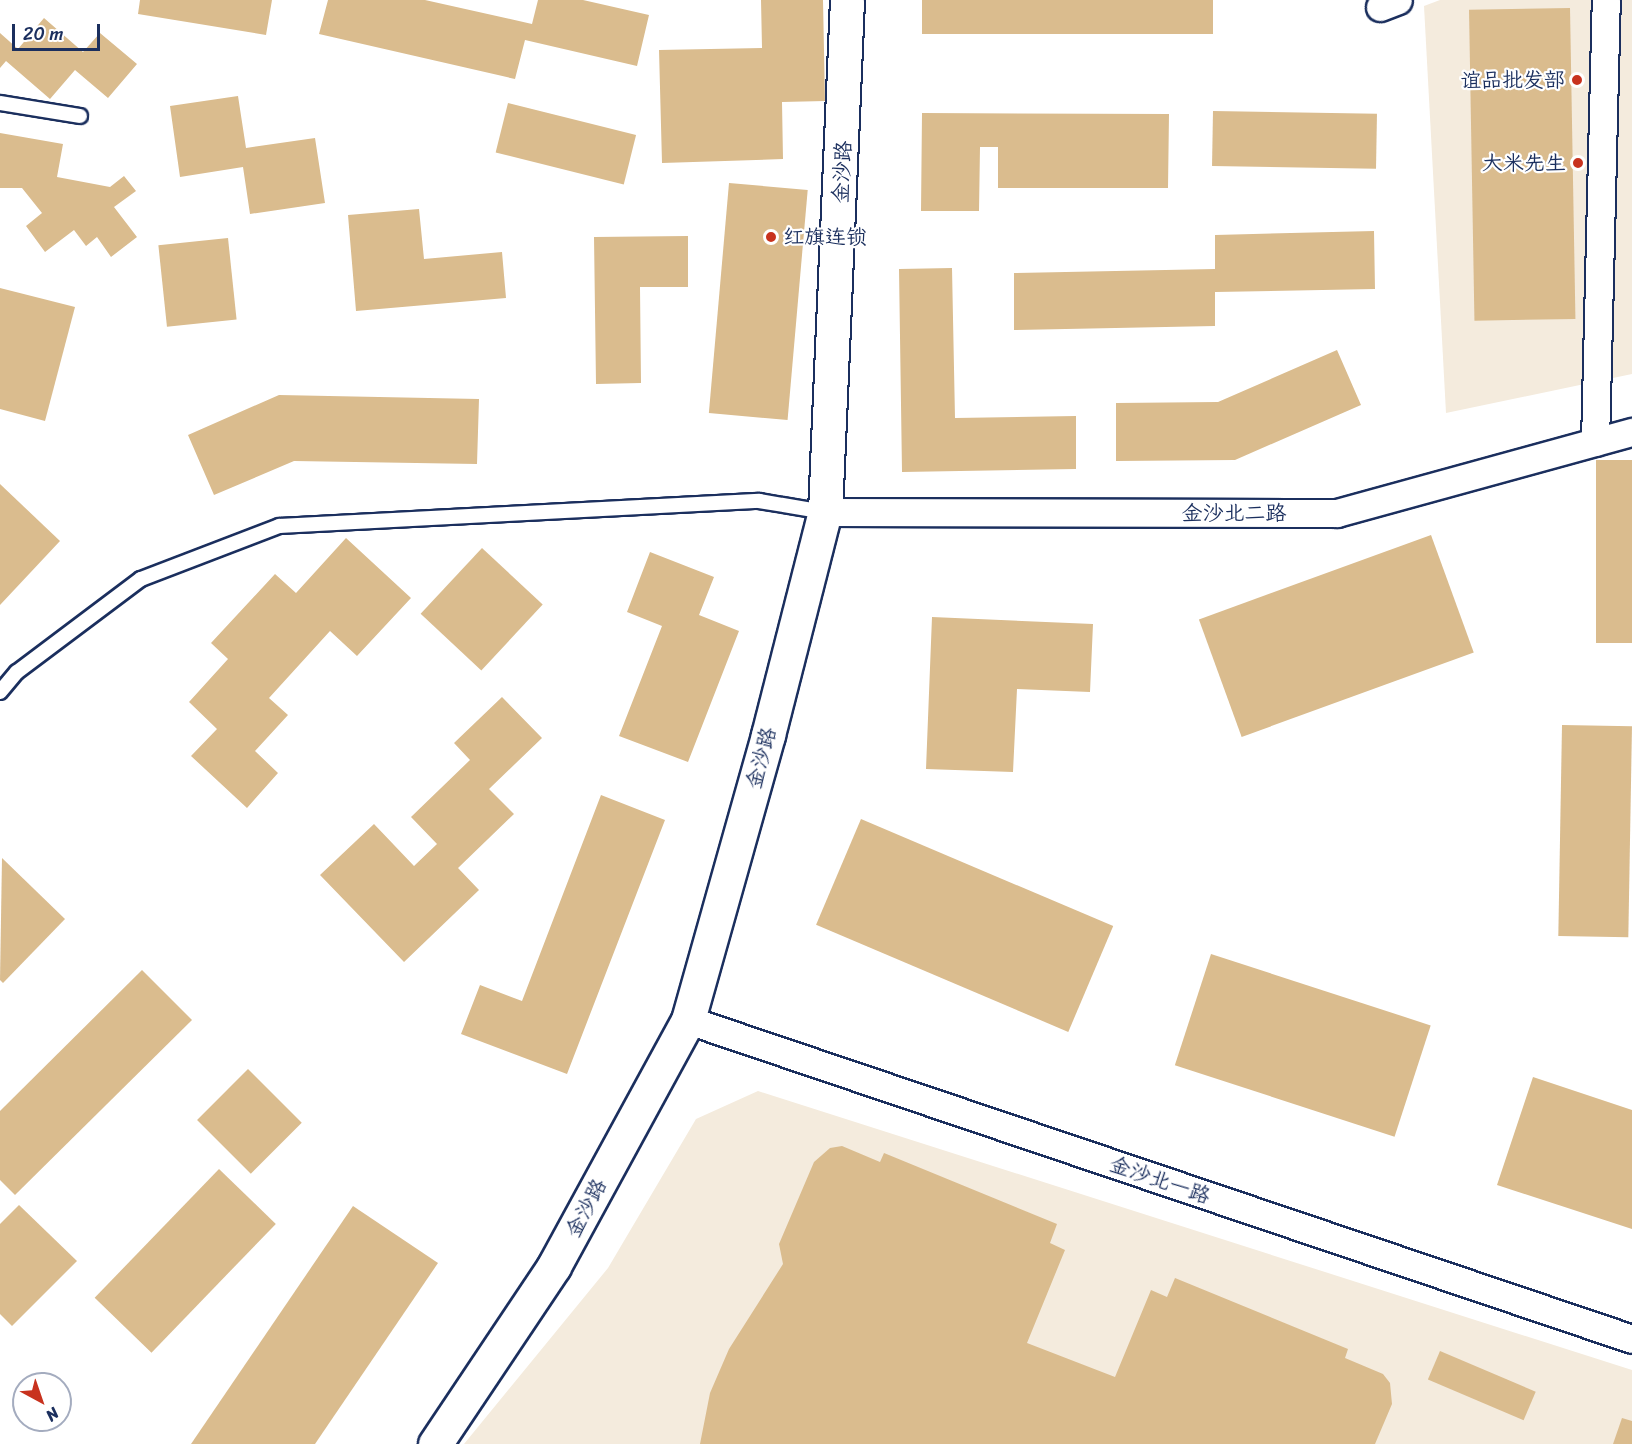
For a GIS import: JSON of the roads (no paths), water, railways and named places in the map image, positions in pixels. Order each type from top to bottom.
[{"type":"street","name":"金沙路","points":[[435,1444],[554,1266],[687,1020],[768,735],[825,512],[847,0]]},
{"type":"street","points":[[1595,442],[1606,0]]},
{"type":"street","name":"金沙北二路","points":[[825,512],[1337,513],[1632,432]]},
{"type":"street","name":"金沙北一路","points":[[687,1020],[1632,1339]]},
{"type":"lane","points":[[0,103],[80,116]]},
{"type":"lane","points":[[0,692],[17,672],[141,579],[279,526],[759,501],[825,512]]},
{"type":"place","name":"谊品批发部","points":[[1577,80]]},
{"type":"place","name":"大米先生","points":[[1578,163]]},
{"type":"place","name":"红旗连锁","points":[[771,237]]}]
